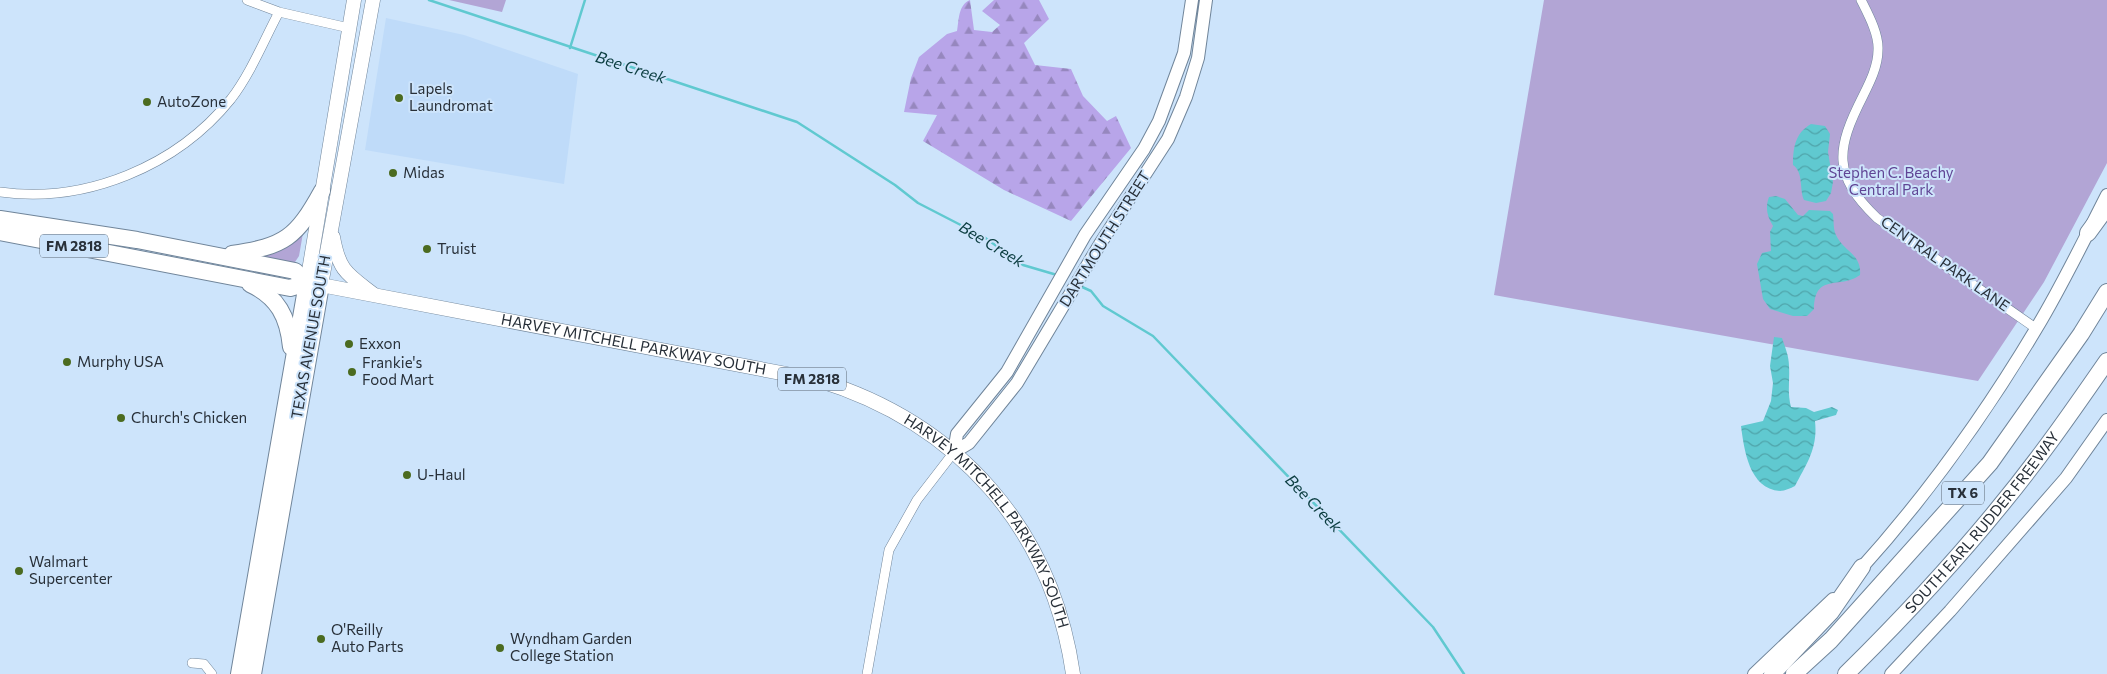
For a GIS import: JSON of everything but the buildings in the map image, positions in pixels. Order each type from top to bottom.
[{"type":"highway","points":[[218,256],[258,251],[286,239],[306,219],[322,191]]},
{"type":"highway","points":[[2088,233],[2107,207]]},
{"type":"highway","name":"HARVEY MITCHELL PARKWAY SOUTH","points":[[0,219],[136,240],[295,271],[314,284]]},
{"type":"highway","name":"HARVEY MITCHELL PARKWAY SOUTH","points":[[0,232],[293,288],[314,284]]},
{"type":"highway","points":[[234,277],[263,291],[282,310],[287,321],[292,365]]},
{"type":"highway","name":"TEXAS AVENUE SOUTH","points":[[240,674],[292,365],[314,284]]},
{"type":"highway","name":"TEXAS AVENUE SOUTH","points":[[253,674],[314,284]]},
{"type":"highway","name":"TX 6","points":[[1794,674],[1832,640],[1990,463],[2081,334],[2107,292]]},
{"type":"highway","name":"SOUTH EARL RUDDER FREEWAY","points":[[1846,674],[1887,633],[1972,540],[2052,440],[2107,361]]},
{"type":"highway","points":[[1772,674],[1831,612],[1862,567]]},
{"type":"main road","name":"TEXAS AVENUE SOUTH","points":[[314,284],[322,191],[354,0]]},
{"type":"main road","points":[[362,0],[360,14],[368,29]]},
{"type":"main road","name":"TEXAS AVENUE SOUTH","points":[[314,284],[332,228],[373,0]]},
{"type":"main road","points":[[349,28],[355,32],[356,40],[351,70],[358,86]]},
{"type":"main road","points":[[332,228],[338,260],[342,268],[376,296]]},
{"type":"main road","name":"HARVEY MITCHELL PARKWAY SOUTH","points":[[314,284],[818,380],[880,403],[910,419],[954,452],[991,488],[1032,549],[1059,611],[1069,646],[1073,674]]},
{"type":"street","points":[[248,0],[279,12],[349,28]]},
{"type":"street","name":"DARTMOUTH STREET","points":[[954,452],[957,434],[1007,372],[1085,235],[1144,150],[1159,121],[1184,53],[1192,0]]},
{"type":"street","name":"DARTMOUTH STREET","points":[[867,674],[889,550],[917,500],[954,452],[969,443],[1016,383],[1172,130],[1186,97],[1198,58],[1206,0]]},
{"type":"street","name":"CENTRAL PARK LANE","points":[[1861,0],[1876,34],[1879,48],[1877,63],[1844,136],[1842,150],[1844,170],[1849,184],[1859,200],[1877,218],[2036,329]]},
{"type":"street","points":[[0,192],[47,194],[74,190],[123,177],[166,156],[203,128],[231,98],[245,77],[279,12]]},
{"type":"street","points":[[1754,674],[1836,596],[1924,495],[1964,441],[2036,329],[2107,195]]},
{"type":"street","points":[[1891,674],[1950,611],[2066,478],[2107,420]]},
{"type":"street","points":[[192,663],[204,664],[212,674]]},
{"type":"shaded area","points":[[386,18],[464,35],[578,74],[564,184],[365,150]]},
{"type":"green space","points":[[449,0],[506,0],[502,12]]},
{"type":"green space","points":[[970,0],[974,30],[992,32],[1000,25],[982,11],[994,0],[1039,0],[1049,19],[1024,43],[1035,65],[1071,69],[1083,96],[1107,121],[1116,116],[1131,148],[1071,221],[1004,190],[923,141],[937,115],[904,112],[911,78],[919,57],[947,34],[957,31],[961,9]]},
{"type":"green space","name":"Stephen C. Beachy Central Park","points":[[1544,0],[2107,0],[2107,163],[2044,282],[1978,381],[1494,295]]},
{"type":"green space","points":[[303,233],[299,256],[293,265],[253,255]]},
{"type":"water","points":[[1811,124],[1825,126],[1830,134],[1828,152],[1833,182],[1831,193],[1826,201],[1816,203],[1804,200],[1799,172],[1793,165],[1798,136]]},
{"type":"water","points":[[1776,196],[1785,199],[1798,215],[1803,216],[1809,210],[1830,211],[1833,214],[1836,235],[1855,257],[1860,268],[1860,275],[1852,279],[1823,286],[1815,298],[1814,309],[1807,316],[1793,316],[1770,309],[1763,299],[1757,264],[1762,253],[1771,251],[1770,232],[1773,226],[1768,215],[1767,205],[1769,197]]},
{"type":"water","points":[[1774,337],[1782,338],[1788,355],[1791,407],[1806,408],[1814,412],[1832,407],[1838,410],[1836,415],[1815,421],[1813,447],[1795,486],[1780,491],[1770,489],[1755,476],[1746,456],[1741,426],[1763,421],[1771,401],[1773,383],[1770,366]]},
{"type":"waterway","name":"Bee Creek","points":[[429,0],[797,122],[895,185],[918,203],[984,237],[1023,265],[1057,275]]},
{"type":"waterway","points":[[570,48],[585,0]]},
{"type":"waterway","name":"Bee Creek","points":[[1080,286],[1091,291],[1103,306],[1153,336],[1433,627],[1464,674]]},
{"type":"place","name":"Lapels Laundromat","points":[[399,98]]},
{"type":"place","name":"AutoZone","points":[[147,102]]},
{"type":"place","name":"Midas","points":[[393,173]]},
{"type":"place","name":"Truist","points":[[427,249]]},
{"type":"place","name":"Exxon","points":[[349,344]]},
{"type":"place","name":"Murphy USA","points":[[67,362]]},
{"type":"place","name":"Frankie's Food Mart","points":[[352,372]]},
{"type":"place","name":"Church's Chicken","points":[[121,418]]},
{"type":"place","name":"U-Haul","points":[[407,475]]},
{"type":"place","name":"Walmart Supercenter","points":[[19,571]]},
{"type":"place","name":"O'Reilly Auto Parts","points":[[321,639]]},
{"type":"place","name":"Wyndham Garden College Station","points":[[500,648]]}]
